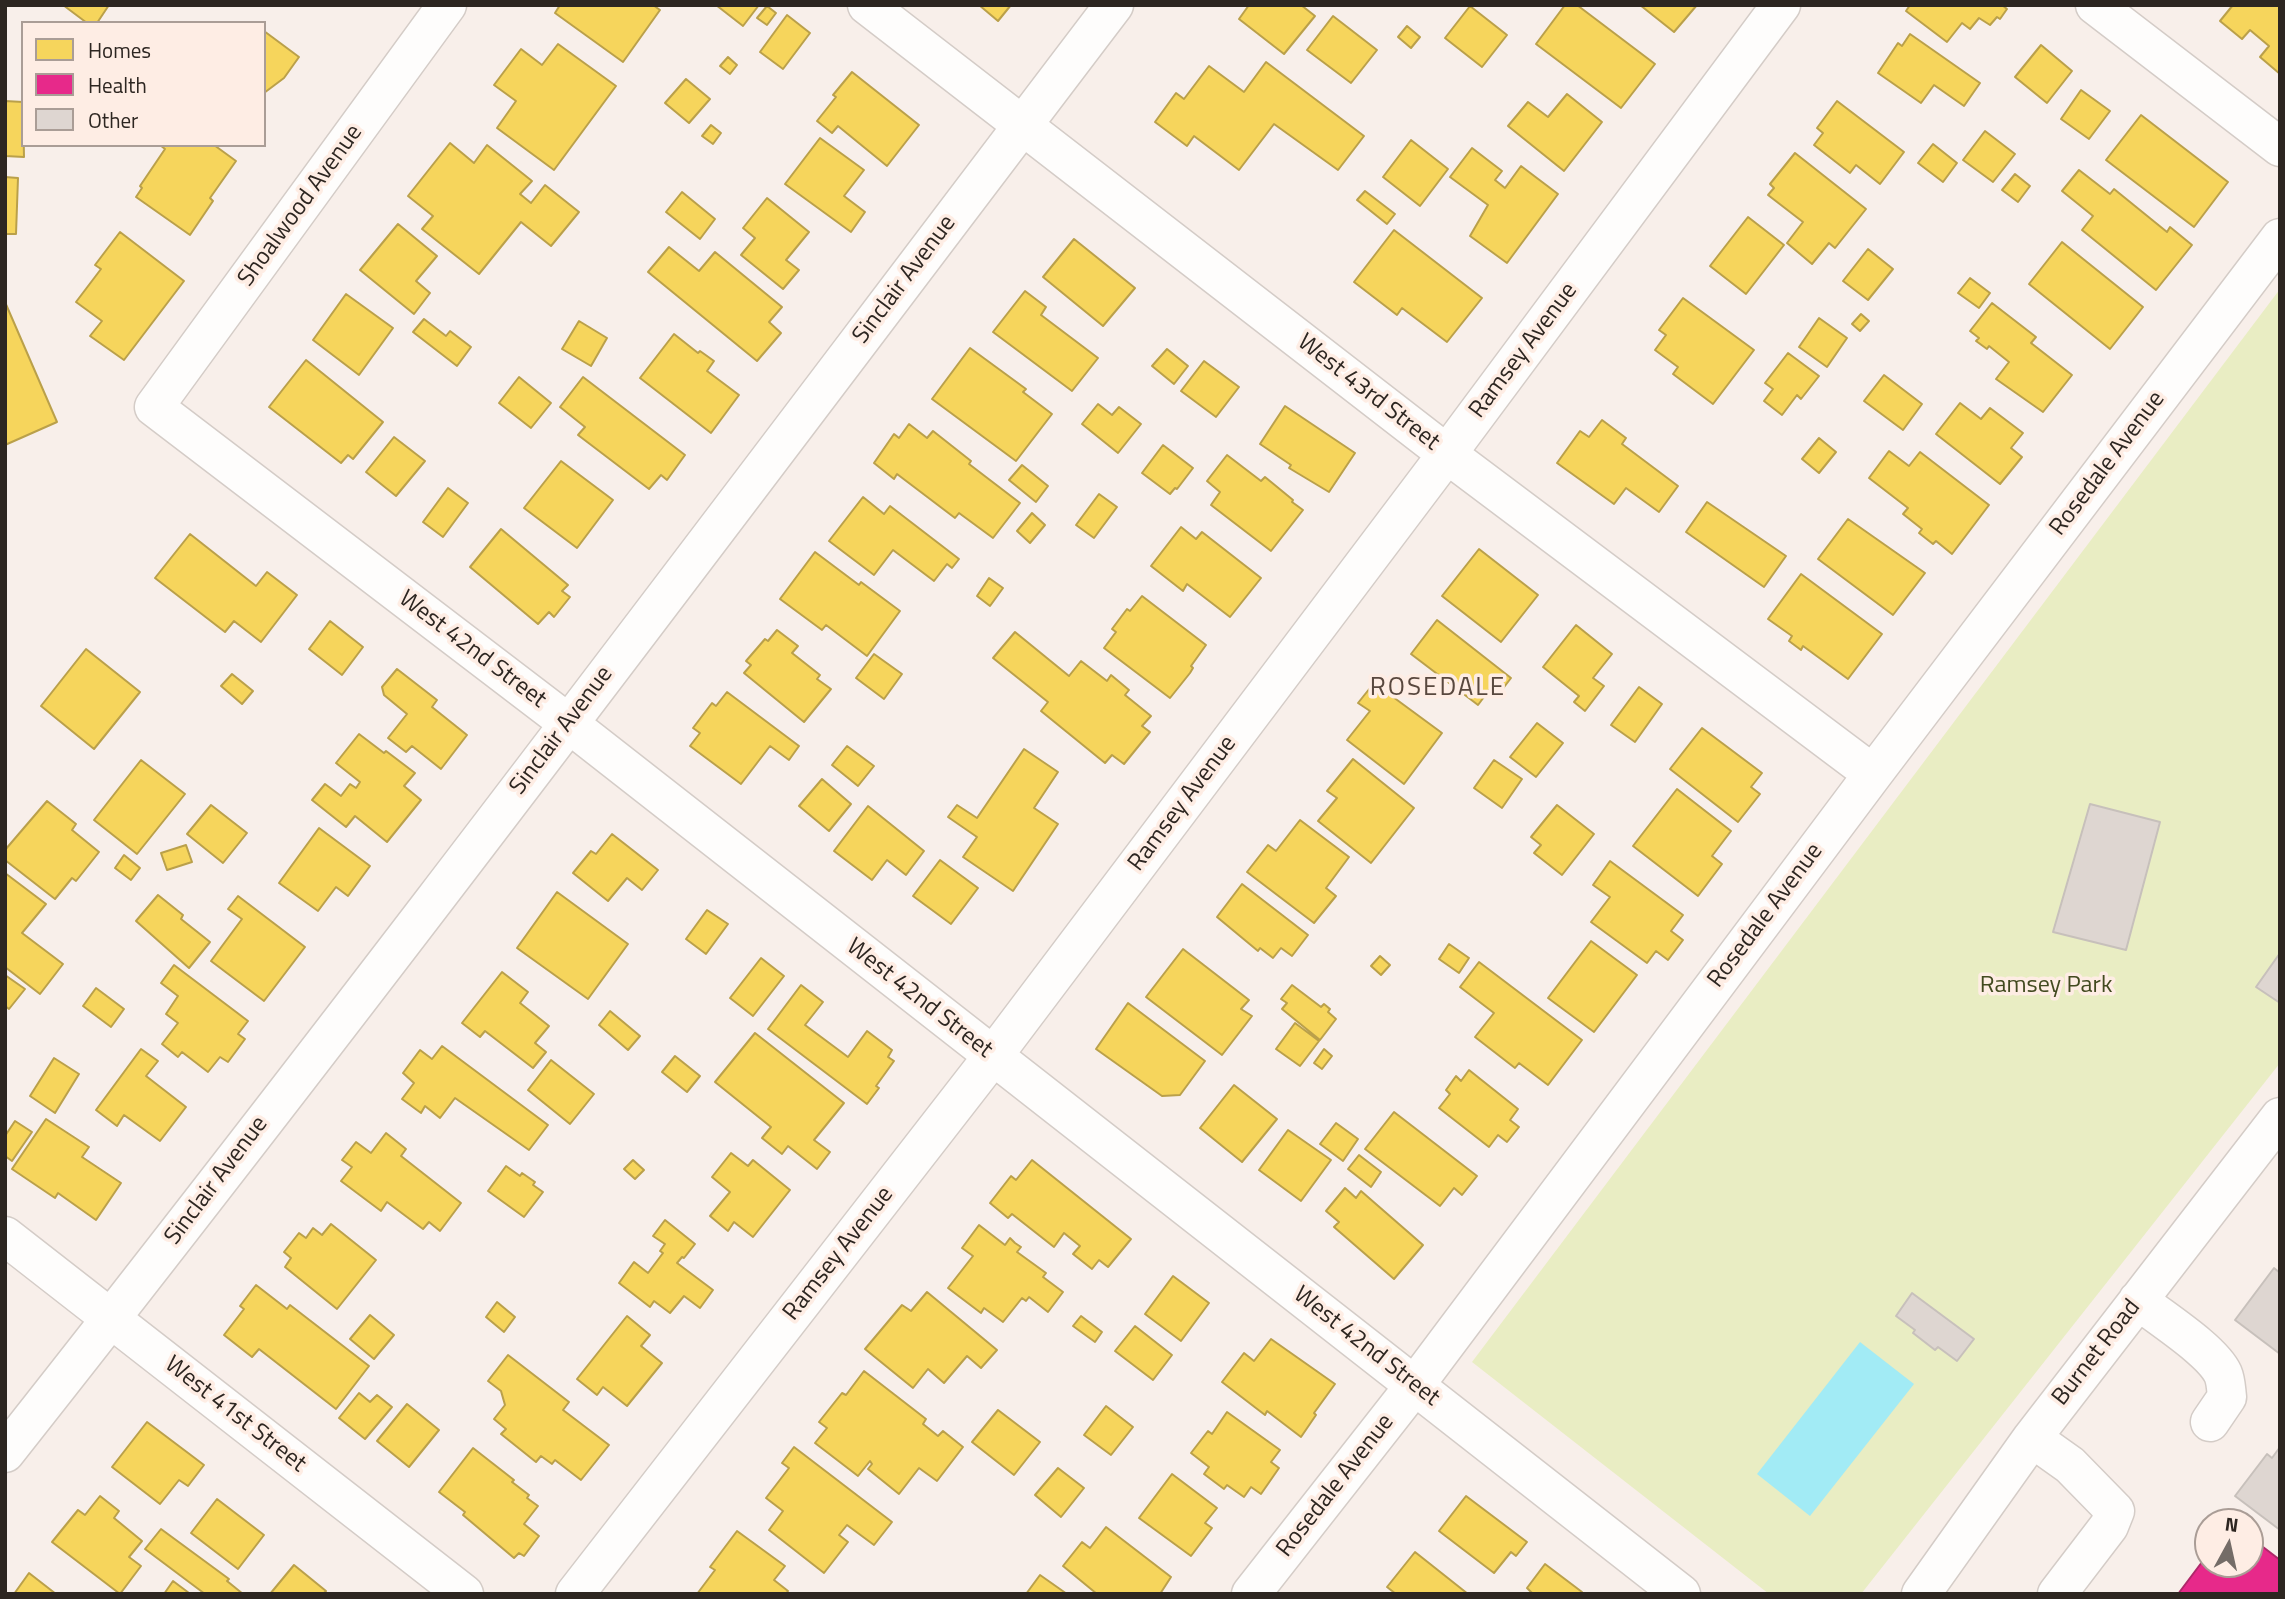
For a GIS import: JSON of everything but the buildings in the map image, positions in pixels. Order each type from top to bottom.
[{"type":"street","name":"Shoalwood Avenue","points":[[154,407],[447,5]]},
{"type":"street","name":"West 43rd Street","points":[[867,5],[1447,454],[1873,774]]},
{"type":"street","name":"Sinclair Avenue","points":[[5,1454],[568,723],[1114,5]]},
{"type":"street","name":"Ramsey Avenue","points":[[575,1594],[993,1056],[1447,454],[1781,5]]},
{"type":"street","points":[[2095,5],[2280,147]]},
{"type":"street","name":"Rosedale Avenue","points":[[1251,1594],[1415,1385],[1873,774],[2280,238]]},
{"type":"street","name":"West 42nd Street","points":[[154,407],[568,723],[1681,1594]]},
{"type":"street","name":"Burnet Road","points":[[1921,1594],[2032,1438],[2280,1117]]},
{"type":"street","name":"West 41st Street","points":[[5,1236],[464,1594]]},
{"type":"street","points":[[2138,1300],[2206,1352],[2224,1376],[2227,1396],[2210,1422]]},
{"type":"street","points":[[2032,1438],[2070,1465],[2115,1511],[2109,1526],[2057,1594]]},
{"type":"green space","name":"Ramsey Park","points":[[2280,289],[2280,1063],[1861,1594],[1769,1594],[1472,1362]]},
{"type":"water","points":[[1860,1342],[1914,1384],[1810,1516],[1757,1474]]},
{"type":"district","name":"ROSEDALE","points":[[1438,689]]}]
